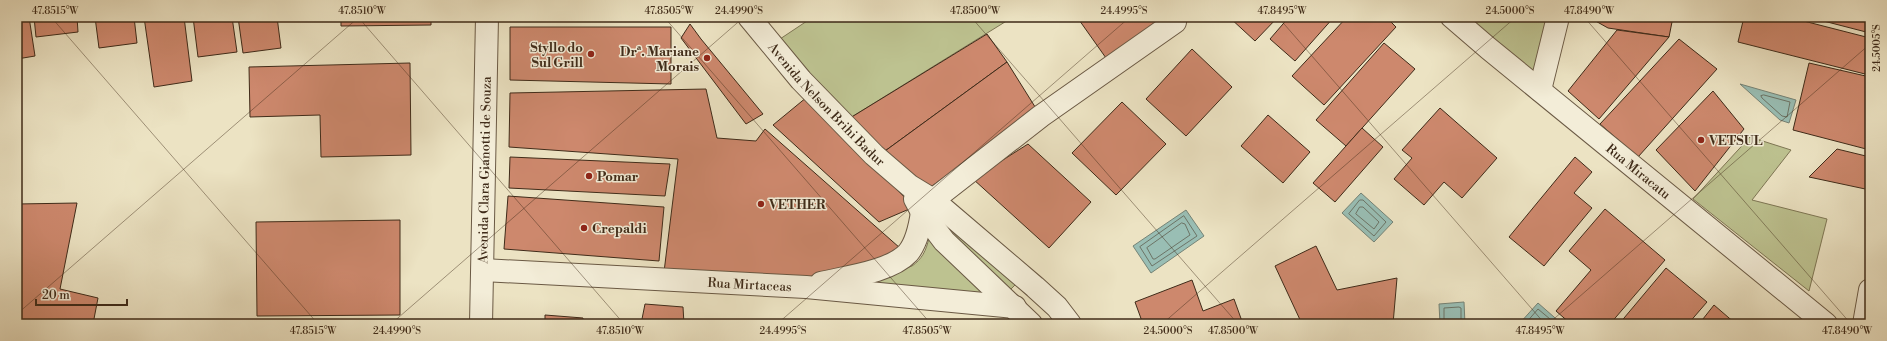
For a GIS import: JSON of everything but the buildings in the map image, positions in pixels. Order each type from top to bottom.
[{"type":"street","name":"Avenida Clara Gianotti de Souza","points":[[481,324],[487,17]]},
{"type":"street","name":"Avenida Nelson Brihi Badur","points":[[749,17],[801,80],[874,155],[910,186],[927,206],[952,249],[1031,324]]},
{"type":"street","name":"Rua Miracatu","points":[[1452,17],[1826,324]]},
{"type":"street","points":[[1540,90],[1558,17]]},
{"type":"street","points":[[806,287],[883,268],[896,262],[908,253],[919,230],[927,206],[1041,116],[1175,22]]},
{"type":"street","name":"Avenida Nelson Brihi Badur","points":[[927,206],[963,227],[1035,287],[1057,307],[1070,324]]},
{"type":"street","name":"Rua Mirtaceas","points":[[483,270],[806,287],[1015,308]]},
{"type":"street","points":[[1015,308],[1035,287]]},
{"type":"street","points":[[1864,324],[1870,290]]},
{"type":"green space","points":[[813,17],[1013,17],[850,118],[777,41]]},
{"type":"green space","points":[[1465,17],[1550,17],[1535,78]]},
{"type":"green space","points":[[1750,137],[1791,150],[1752,200],[1827,219],[1809,291],[1693,199]]},
{"type":"green space","points":[[930,213],[1021,279],[1005,295]]},
{"type":"green space","points":[[929,238],[993,297],[850,284],[912,266],[923,254]]},
{"type":"water","points":[[1740,84],[1796,100],[1789,123],[1780,120]]},
{"type":"water","points":[[1361,193],[1393,222],[1374,242],[1342,213]]},
{"type":"water","points":[[1186,210],[1204,236],[1151,273],[1133,246]]},
{"type":"water","points":[[1464,302],[1465,324],[1440,324],[1439,304]]},
{"type":"water","points":[[1538,303],[1562,324],[1519,324]]},
{"type":"place","name":"Styllo do Sul Grill","points":[[591,54]]},
{"type":"place","name":"Drª. Mariane Morais","points":[[707,58]]},
{"type":"place","name":"VETSUL","points":[[1701,140]]},
{"type":"place","name":"Pomar","points":[[589,176]]},
{"type":"place","name":"VETHER","points":[[761,204]]},
{"type":"place","name":"Crepaldi","points":[[584,228]]}]
